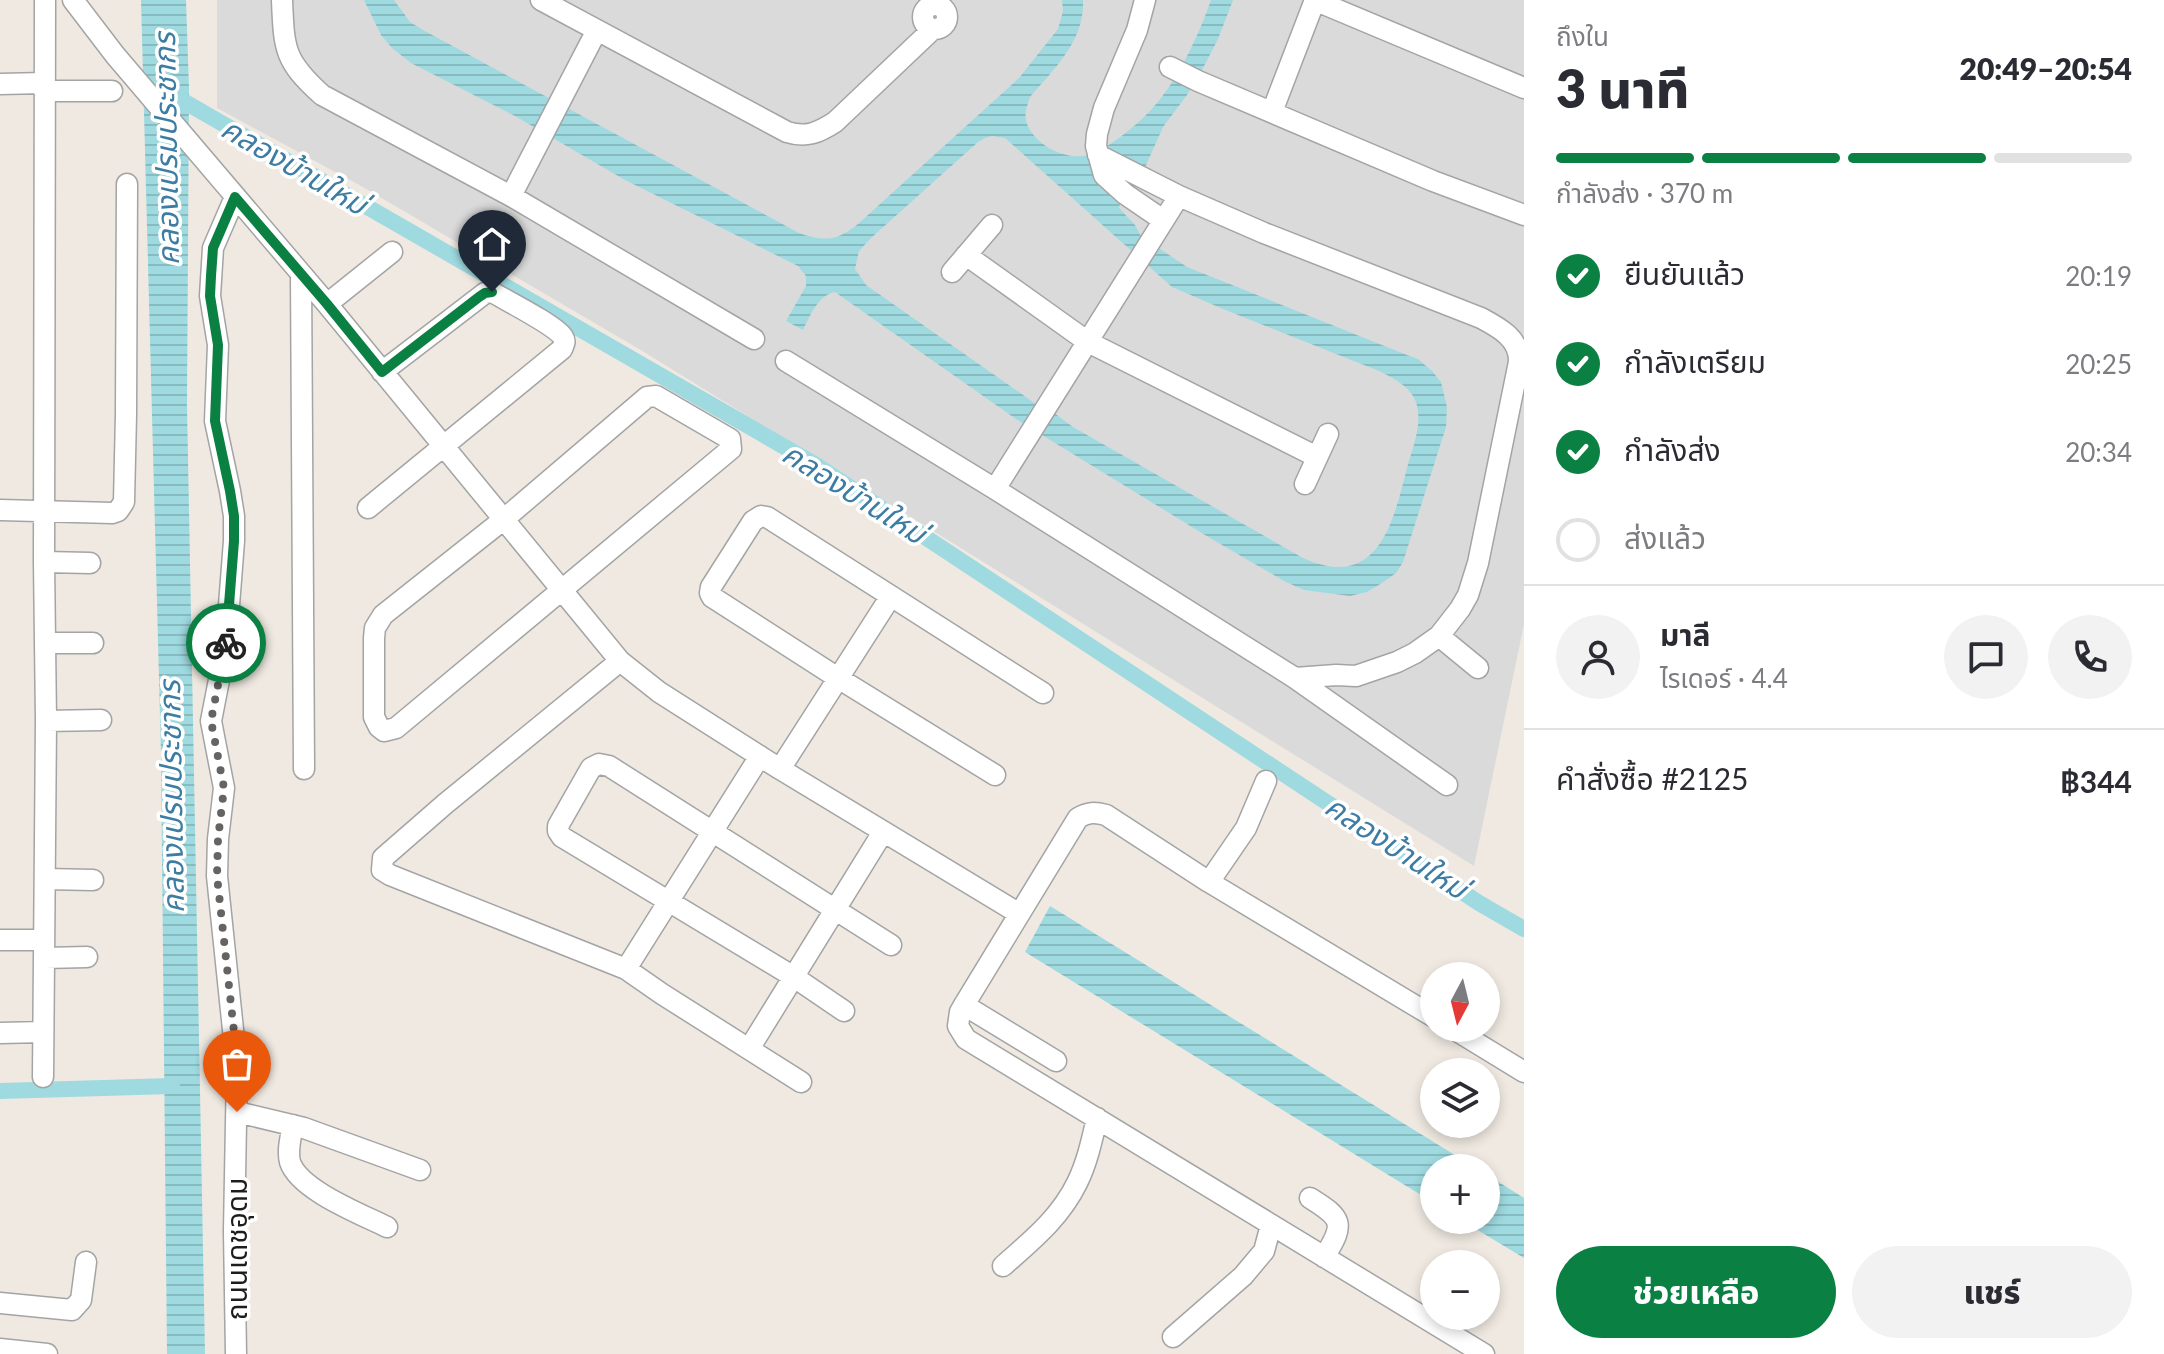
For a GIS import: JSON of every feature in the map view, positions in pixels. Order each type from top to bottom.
[{"type":"street","points":[[43,1077],[45,0]]},
{"type":"street","points":[[73,0],[115,55],[327,304],[620,661],[659,692],[780,769],[1018,913]]},
{"type":"street","points":[[282,0],[283,33],[289,57],[304,78],[322,95],[511,196],[754,339]]},
{"type":"street","points":[[541,0],[787,132],[805,136],[835,122],[933,29],[926,26],[924,11],[939,4]]},
{"type":"street","points":[[1145,0],[1137,30],[1104,108],[1097,134],[1098,155],[1104,175],[1133,200],[1158,228]]},
{"type":"street","points":[[1272,112],[1315,0],[1524,88]]},
{"type":"street","points":[[511,196],[597,30]]},
{"type":"street","points":[[1170,67],[1433,181],[1524,215]]},
{"type":"street","points":[[0,84],[112,91]]},
{"type":"street","points":[[1098,155],[1155,185],[1264,233],[1481,318],[1513,340],[1519,353],[1478,563],[1460,609],[1439,636],[1397,662],[1356,676],[1295,678]]},
{"type":"street","points":[[0,510],[112,513],[118,511],[124,502],[127,184]]},
{"type":"street","points":[[995,489],[1179,196]]},
{"type":"street","name":"ถนนเดชอุดม","points":[[235,197],[213,248],[210,296],[218,345],[215,421],[230,491],[234,541],[226,644],[211,721],[224,788],[216,864],[234,1032],[237,1112],[234,1231],[236,1354]]},
{"type":"street","points":[[952,272],[992,225]]},
{"type":"street","points":[[327,304],[392,252]]},
{"type":"street","points":[[966,255],[1088,342],[1317,457]]},
{"type":"street","points":[[301,274],[304,769]]},
{"type":"street","points":[[368,508],[562,349],[564,338],[552,327],[492,292],[485,293],[382,372]]},
{"type":"street","points":[[786,361],[1295,678],[1447,785]]},
{"type":"street","points":[[647,397],[659,397],[730,439],[731,449],[560,589],[396,728],[384,731],[379,727],[374,717],[374,638],[378,621],[647,397]]},
{"type":"street","points":[[1305,484],[1328,434]]},
{"type":"street","points":[[995,775],[838,678],[710,593],[711,587],[753,521],[761,516],[767,517],[1043,693]]},
{"type":"street","points":[[44,562],[90,563]]},
{"type":"street","points":[[780,769],[891,596]]},
{"type":"street","points":[[1439,636],[1478,668]]},
{"type":"street","points":[[46,643],[93,643]]},
{"type":"street","points":[[620,661],[383,858],[382,870],[626,969],[801,1082]]},
{"type":"street","points":[[1342,711],[1344,690],[1356,676]]},
{"type":"street","points":[[46,721],[101,720]]},
{"type":"street","points":[[626,969],[760,756]]},
{"type":"street","points":[[844,1011],[794,977],[559,834],[558,826],[591,768],[599,764],[609,766],[891,945]]},
{"type":"street","points":[[1209,882],[1246,828],[1266,781]]},
{"type":"street","points":[[1420,1009],[1209,882],[1106,815],[1096,812],[1078,818],[964,1005],[958,1026],[966,1039],[1484,1354]]},
{"type":"street","points":[[749,1049],[883,832]]},
{"type":"street","points":[[45,879],[93,880]]},
{"type":"street","points":[[0,940],[87,957]]},
{"type":"street","points":[[964,1005],[1056,1061]]},
{"type":"street","points":[[0,1033],[43,1032]]},
{"type":"street","points":[[1475,1042],[1524,1072]]},
{"type":"street","points":[[237,1112],[293,1125],[420,1170]]},
{"type":"street","points":[[1003,1266],[1045,1229],[1069,1197],[1083,1167],[1097,1118]]},
{"type":"street","points":[[293,1125],[289,1152],[297,1175],[328,1197],[387,1227]]},
{"type":"street","points":[[1310,1198],[1332,1212],[1336,1219],[1338,1229],[1335,1239],[1324,1257]]},
{"type":"street","points":[[1173,1337],[1243,1276],[1264,1251],[1271,1225]]},
{"type":"street","points":[[0,1303],[72,1310],[81,1300],[86,1262]]},
{"type":"street","points":[[10,1351],[47,1354]]},
{"type":"shaded area","points":[[217,0],[1524,0],[1524,624],[1474,866],[644,352],[361,186],[217,108]]},
{"type":"water","name":"คลองเปรมประชากร","points":[[141,0],[186,0],[189,88],[187,405],[205,1354],[167,1354],[161,754]]},
{"type":"water","points":[[364,0],[394,0],[410,22],[423,30],[799,233],[824,239],[844,234],[858,224],[1019,78],[1058,29],[1063,11],[1062,0],[1083,0],[1079,28],[1067,53],[1030,97],[1026,117],[1034,136],[1049,148],[1066,155],[1084,156],[1119,138],[1143,118],[1177,74],[1211,0],[1233,0],[1202,70],[1163,127],[1139,181],[1121,200],[1119,208],[1141,236],[1187,267],[1418,359],[1441,382],[1447,407],[1446,427],[1403,562],[1396,573],[1382,583],[1367,592],[1350,596],[1304,590],[1284,581],[1016,419],[835,292],[819,302],[803,330],[786,321],[806,286],[806,276],[798,266],[625,180],[515,116],[411,63],[381,35]],"holes":[[[992,136],[1005,138],[1172,287],[1379,371],[1410,391],[1418,410],[1414,443],[1388,530],[1365,559],[1349,566],[1328,566],[1303,558],[1073,427],[866,285],[855,269],[859,251],[871,238],[978,142]]]},
{"type":"water","points":[[1050,906],[1420,1134],[1420,1138],[1427,1138],[1453,1154],[1420,1154],[1420,1194],[1025,952]]},
{"type":"water","points":[[1500,1183],[1524,1198],[1524,1258],[1484,1234],[1500,1234]]},
{"type":"waterway","name":"คลองบ้านใหม่","points":[[171,94],[816,465],[1479,903],[1524,929]]},
{"type":"waterway","points":[[0,1091],[172,1086]]},
{"type":"way so far","points":[[226,643],[211,721],[224,788],[216,864],[234,1032],[237,1112]]},
{"type":"route","points":[[226,643],[234,516],[215,421],[218,345],[210,296],[213,248],[235,197],[382,372],[479,297],[492,292]]}]
